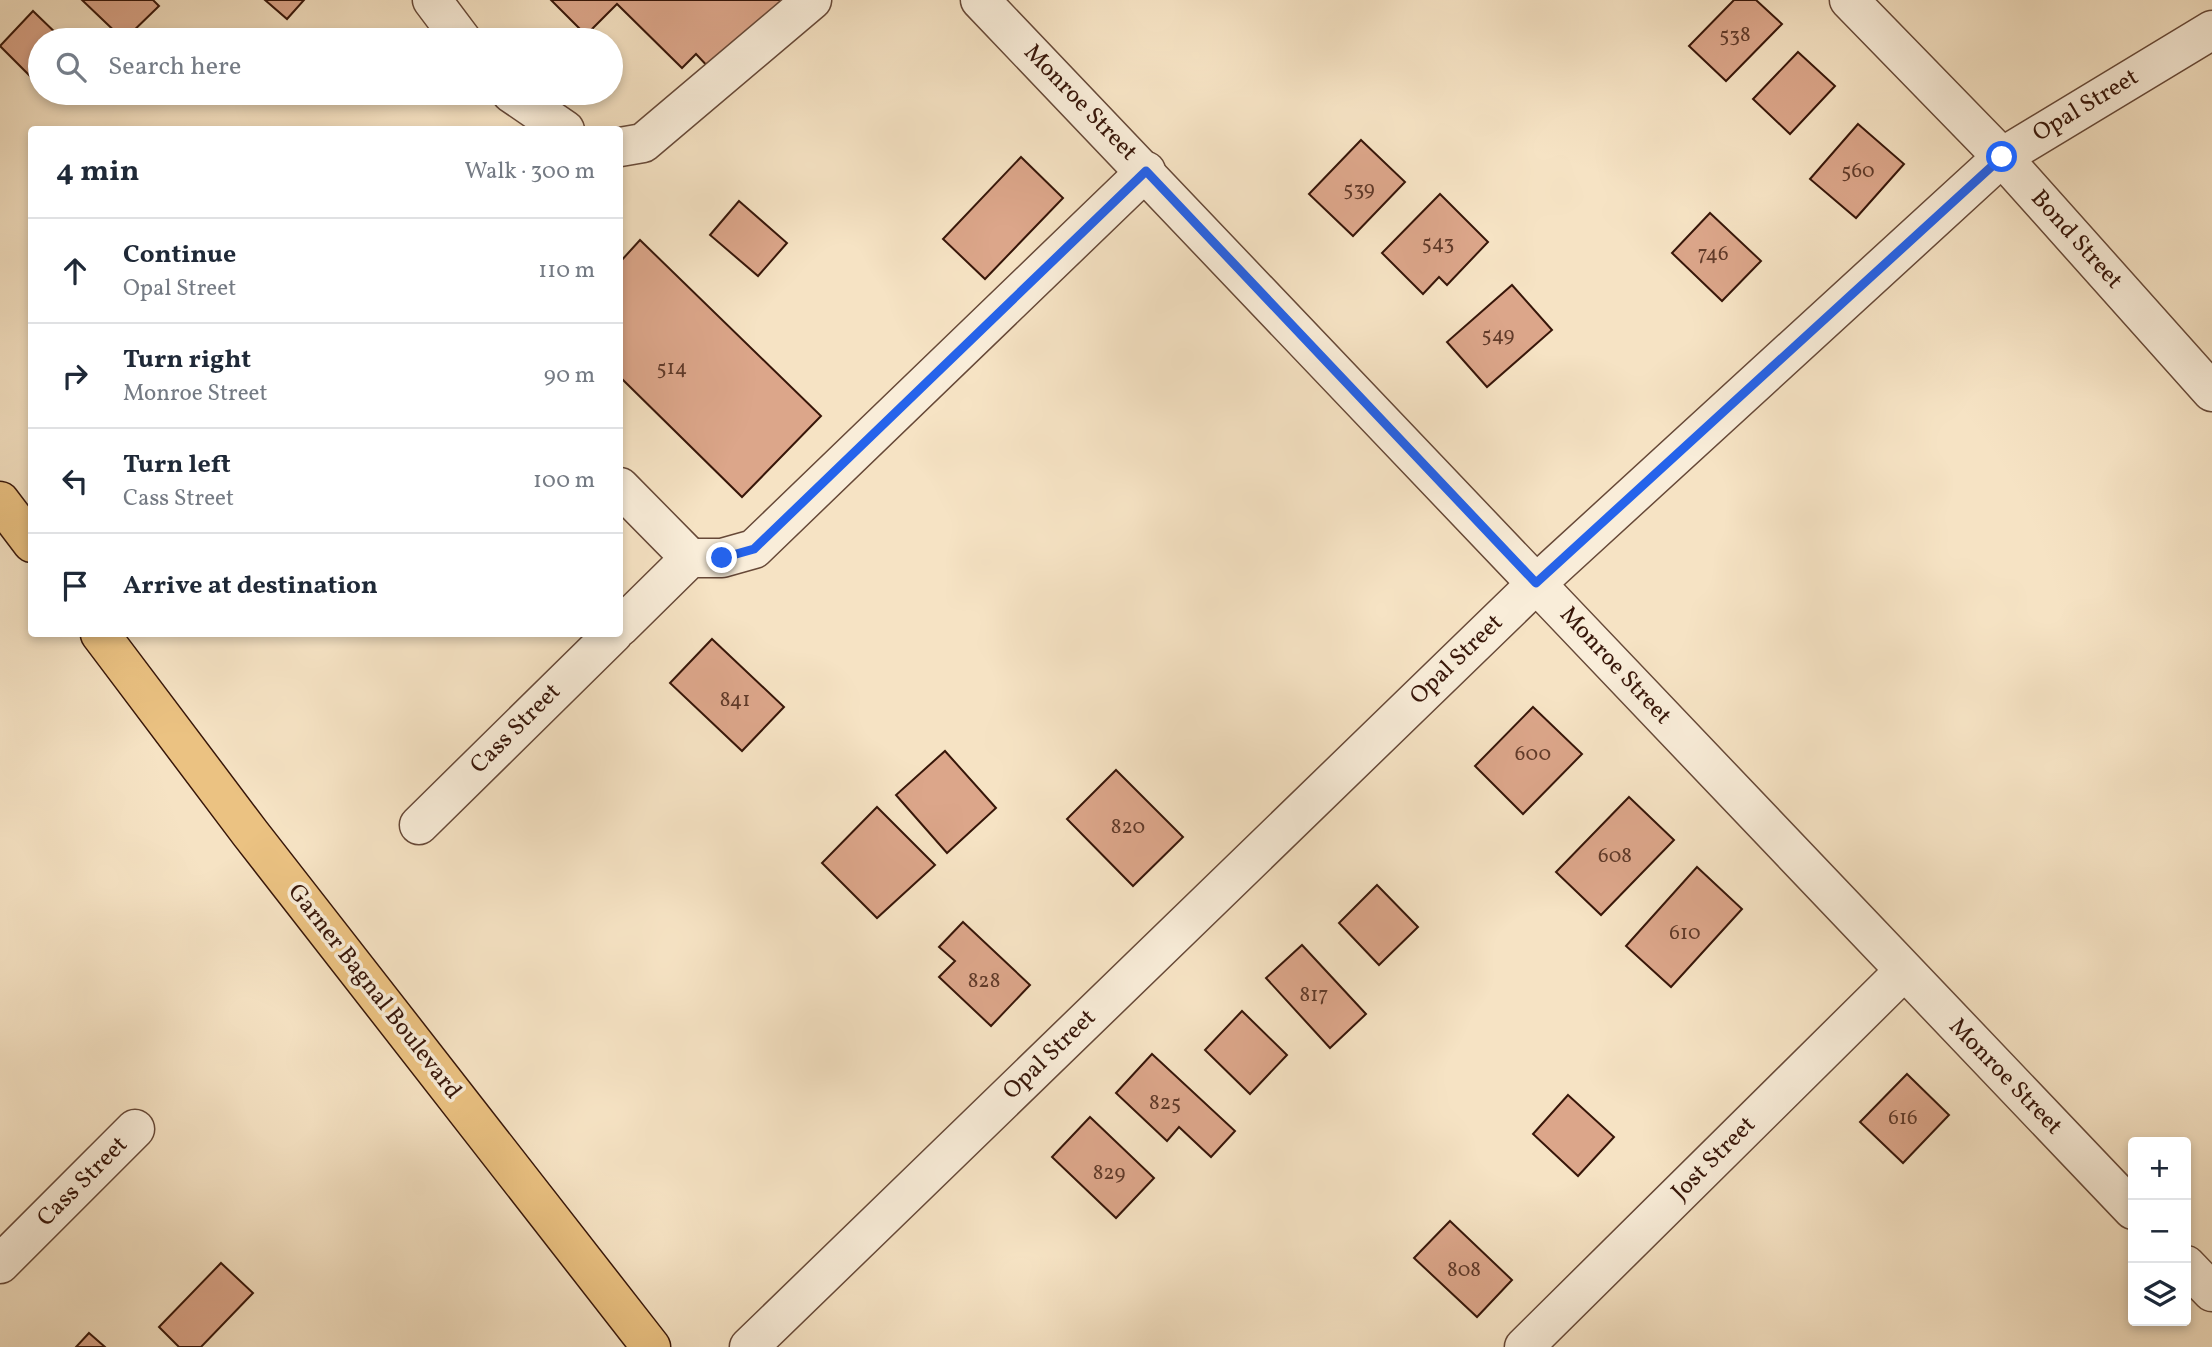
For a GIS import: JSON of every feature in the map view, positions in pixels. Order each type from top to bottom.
[{"type":"highway","points":[[0,501],[28,538]]},
{"type":"highway","name":"Garner Bagnal Boulevard","points":[[102,637],[250,833],[651,1347]]},
{"type":"street","points":[[432,0],[453,28]]},
{"type":"street","points":[[623,146],[643,143],[812,0]]},
{"type":"street","name":"Monroe Street","points":[[980,0],[1146,171],[1903,971],[2128,1205]]},
{"type":"street","name":"Bond Street","points":[[1849,0],[2002,157],[2212,392]]},
{"type":"street","name":"Opal Street","points":[[749,1347],[1536,583],[2002,157],[2212,30]]},
{"type":"street","points":[[529,105],[559,126]]},
{"type":"street","points":[[623,624],[690,558],[722,558],[754,549],[1146,171]]},
{"type":"street","points":[[623,489],[690,558]]},
{"type":"street","name":"Cass Street","points":[[419,825],[610,637]]},
{"type":"street","name":"Jost Street","points":[[1524,1347],[1903,971]]},
{"type":"street","name":"Cass Street","points":[[0,1265],[135,1129]]},
{"type":"street","points":[[2191,1270],[2212,1292]]},
{"type":"building","points":[[82,0],[153,0],[159,6],[136,28],[111,28]]},
{"type":"building","points":[[265,0],[304,0],[287,19]]},
{"type":"building","points":[[551,0],[782,0],[712,71],[696,54],[682,68],[617,4],[593,28],[579,28]]},
{"type":"building","points":[[1734,0],[1756,0],[1782,24],[1726,81],[1689,46]]},
{"type":"building","points":[[33,11],[51,28],[28,28],[28,74],[0,46]]},
{"type":"building","points":[[1798,52],[1835,86],[1790,134],[1753,99]]},
{"type":"building","points":[[1858,124],[1904,164],[1856,218],[1810,179]]},
{"type":"building","points":[[1361,140],[1405,182],[1353,236],[1309,194]]},
{"type":"building","points":[[1021,157],[1063,198],[985,279],[943,239]]},
{"type":"building","points":[[1440,194],[1488,242],[1447,285],[1439,277],[1423,294],[1382,253]]},
{"type":"building","points":[[739,201],[787,243],[758,276],[710,235]]},
{"type":"building","points":[[1710,213],[1761,261],[1722,301],[1672,253]]},
{"type":"building","points":[[640,240],[821,416],[742,497],[623,380],[623,259]]},
{"type":"building","points":[[1512,285],[1552,330],[1487,387],[1447,342]]},
{"type":"building","points":[[712,639],[784,707],[742,751],[670,683]]},
{"type":"building","points":[[1533,707],[1582,754],[1523,814],[1475,766]]},
{"type":"building","points":[[945,751],[996,808],[947,853],[896,795]]},
{"type":"building","points":[[1116,770],[1183,837],[1133,886],[1067,819]]},
{"type":"building","points":[[1629,797],[1674,840],[1601,915],[1556,872]]},
{"type":"building","points":[[877,807],[935,865],[877,918],[822,863]]},
{"type":"building","points":[[1697,867],[1742,909],[1671,987],[1626,946]]},
{"type":"building","points":[[1377,885],[1418,927],[1379,965],[1339,923]]},
{"type":"building","points":[[963,922],[1030,985],[991,1026],[939,977],[955,961],[939,947]]},
{"type":"building","points":[[1302,945],[1366,1014],[1330,1048],[1266,978]]},
{"type":"building","points":[[1242,1011],[1287,1055],[1250,1094],[1205,1050]]},
{"type":"building","points":[[1152,1054],[1235,1131],[1211,1157],[1179,1127],[1167,1141],[1116,1093]]},
{"type":"building","points":[[1907,1074],[1949,1115],[1903,1163],[1860,1122]]},
{"type":"building","points":[[1568,1095],[1614,1137],[1578,1176],[1533,1134]]},
{"type":"building","points":[[1090,1117],[1154,1178],[1116,1218],[1052,1157]]},
{"type":"building","points":[[1450,1221],[1512,1280],[1477,1317],[1414,1258]]},
{"type":"building","points":[[221,1263],[253,1293],[201,1347],[179,1347],[159,1327]]},
{"type":"building","points":[[89,1333],[105,1347],[76,1347]]},
{"type":"route","points":[[722,558],[754,549],[1146,171],[1536,583],[2002,157]]}]
